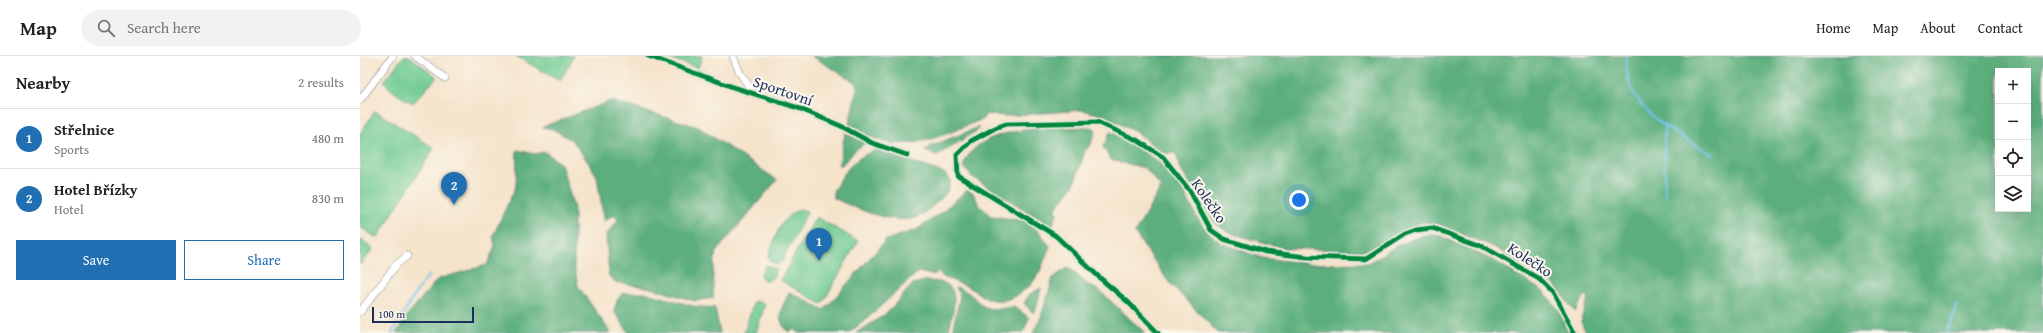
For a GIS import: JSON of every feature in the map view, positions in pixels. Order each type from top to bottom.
[{"type":"street","points":[[360,100],[393,56]]},
{"type":"street","points":[[415,56],[444,78]]},
{"type":"street","name":"Sportovní","points":[[648,56],[798,108],[841,126],[872,143],[907,155]]},
{"type":"street","points":[[733,56],[740,73],[753,92]]},
{"type":"street","name":"Kolečko","points":[[1158,333],[1128,302],[1100,278],[1056,236],[958,176],[957,155],[964,147],[983,134],[1006,124],[1097,122],[1137,140],[1163,157],[1190,191],[1211,230],[1224,239],[1266,252],[1307,257],[1366,259],[1404,234],[1424,228],[1432,228],[1482,246],[1539,279],[1553,293],[1575,333]]},
{"type":"street","points":[[360,312],[397,264],[407,256]]},
{"type":"green space","points":[[404,56],[409,56],[437,77],[413,103],[397,94],[384,81]]},
{"type":"green space","points":[[516,56],[574,56],[560,81]]},
{"type":"green space","points":[[663,56],[702,56],[698,68]]},
{"type":"green space","points":[[812,56],[2043,56],[2043,333],[1586,333],[1581,322],[1588,298],[1585,295],[1575,312],[1552,282],[1494,247],[1437,224],[1421,222],[1364,251],[1283,248],[1227,232],[1214,222],[1179,167],[1176,153],[1163,153],[1137,133],[1103,115],[1082,110],[1005,116],[986,114],[983,119],[944,135],[903,144],[890,143],[873,138],[849,124],[858,84]]},
{"type":"green space","points":[[611,101],[698,127],[777,180],[716,252],[713,272],[713,298],[695,301],[651,288],[615,282],[609,276],[606,235],[618,220],[614,215],[604,221],[597,176],[573,141],[553,129],[542,127]]},
{"type":"green space","points":[[375,111],[434,148],[377,238],[360,227],[360,134]]},
{"type":"green space","points":[[979,127],[978,130],[937,155],[925,151],[929,147]]},
{"type":"green space","points":[[1092,127],[1096,130],[1090,146],[1085,151],[1074,184],[1056,208],[1057,214],[1052,227],[971,176],[963,166],[971,152],[984,142],[1000,135],[1038,129]]},
{"type":"green space","points":[[1110,132],[1129,141],[1166,168],[1181,185],[1197,218],[1208,232],[1221,243],[1262,258],[1313,264],[1368,263],[1400,244],[1425,235],[1439,235],[1498,263],[1544,292],[1558,309],[1569,333],[1218,333],[1168,281],[1135,233],[1161,187],[1145,168],[1111,160],[1103,147]]},
{"type":"green space","points":[[845,133],[865,143],[854,151],[842,165],[839,165]]},
{"type":"green space","points":[[517,150],[534,154],[545,152],[561,164],[574,208],[574,266],[578,286],[611,333],[396,333],[409,313],[438,279],[487,265],[495,246],[493,236],[516,186]]},
{"type":"green space","points":[[877,150],[944,173],[950,179],[946,192],[940,200],[923,214],[908,219],[886,218],[875,215],[834,198],[833,191],[846,171],[856,161]]},
{"type":"green space","points":[[967,190],[973,193],[980,206],[991,216],[1026,221],[1039,232],[1050,246],[1040,271],[1031,285],[1016,296],[1003,301],[987,299],[969,287],[943,277],[939,272],[932,275],[918,272],[862,323],[848,333],[798,333],[796,329],[789,332],[784,327],[781,313],[784,302],[790,292],[824,310],[886,240],[916,230],[937,216]]},
{"type":"green space","points":[[800,209],[807,211],[806,214],[782,261],[778,264],[771,262],[768,257],[779,229],[787,217]]},
{"type":"green space","points":[[816,217],[858,241],[822,304],[780,280]]},
{"type":"green space","points":[[360,239],[373,249],[360,265]]},
{"type":"green space","points":[[766,265],[776,269],[774,276],[768,281],[764,280],[760,275]]},
{"type":"green space","points":[[1068,267],[1087,284],[1100,291],[1145,333],[1033,333],[1041,317],[1053,278]]},
{"type":"green space","points":[[924,281],[947,284],[954,295],[953,311],[948,333],[856,333],[886,314],[913,284]]},
{"type":"green space","points":[[956,287],[966,291],[988,308],[1000,309],[1014,306],[1029,318],[1023,333],[952,333],[960,296]]},
{"type":"green space","points":[[1041,288],[1036,310],[1033,313],[1024,303],[1030,294]]},
{"type":"green space","points":[[623,293],[647,293],[693,306],[715,308],[720,333],[629,333],[614,311],[618,298]]},
{"type":"green space","points":[[754,301],[765,304],[756,333],[744,333]]},
{"type":"waterway","points":[[1626,56],[1629,81],[1643,106],[1663,125],[1712,154]]},
{"type":"waterway","points":[[1664,125],[1665,195]]},
{"type":"waterway","points":[[392,333],[417,291],[429,275]]},
{"type":"waterway","points":[[1946,333],[1958,305]]},
{"type":"cycle path","points":[[648,56],[730,86],[798,108],[841,126],[872,143],[907,155]]},
{"type":"cycle path","points":[[1158,333],[1128,302],[1100,278],[1056,236],[958,176],[957,155],[971,141],[995,128],[1006,124],[1097,122],[1137,140],[1163,157],[1190,191],[1211,230],[1224,239],[1266,252],[1307,257],[1366,259],[1405,234],[1416,230],[1432,228],[1482,246],[1539,279],[1553,293],[1575,333]]},
{"type":"place","name":"Hotel Břízky","points":[[454,205]]},
{"type":"place","name":"Střelnice","points":[[819,261]]}]
